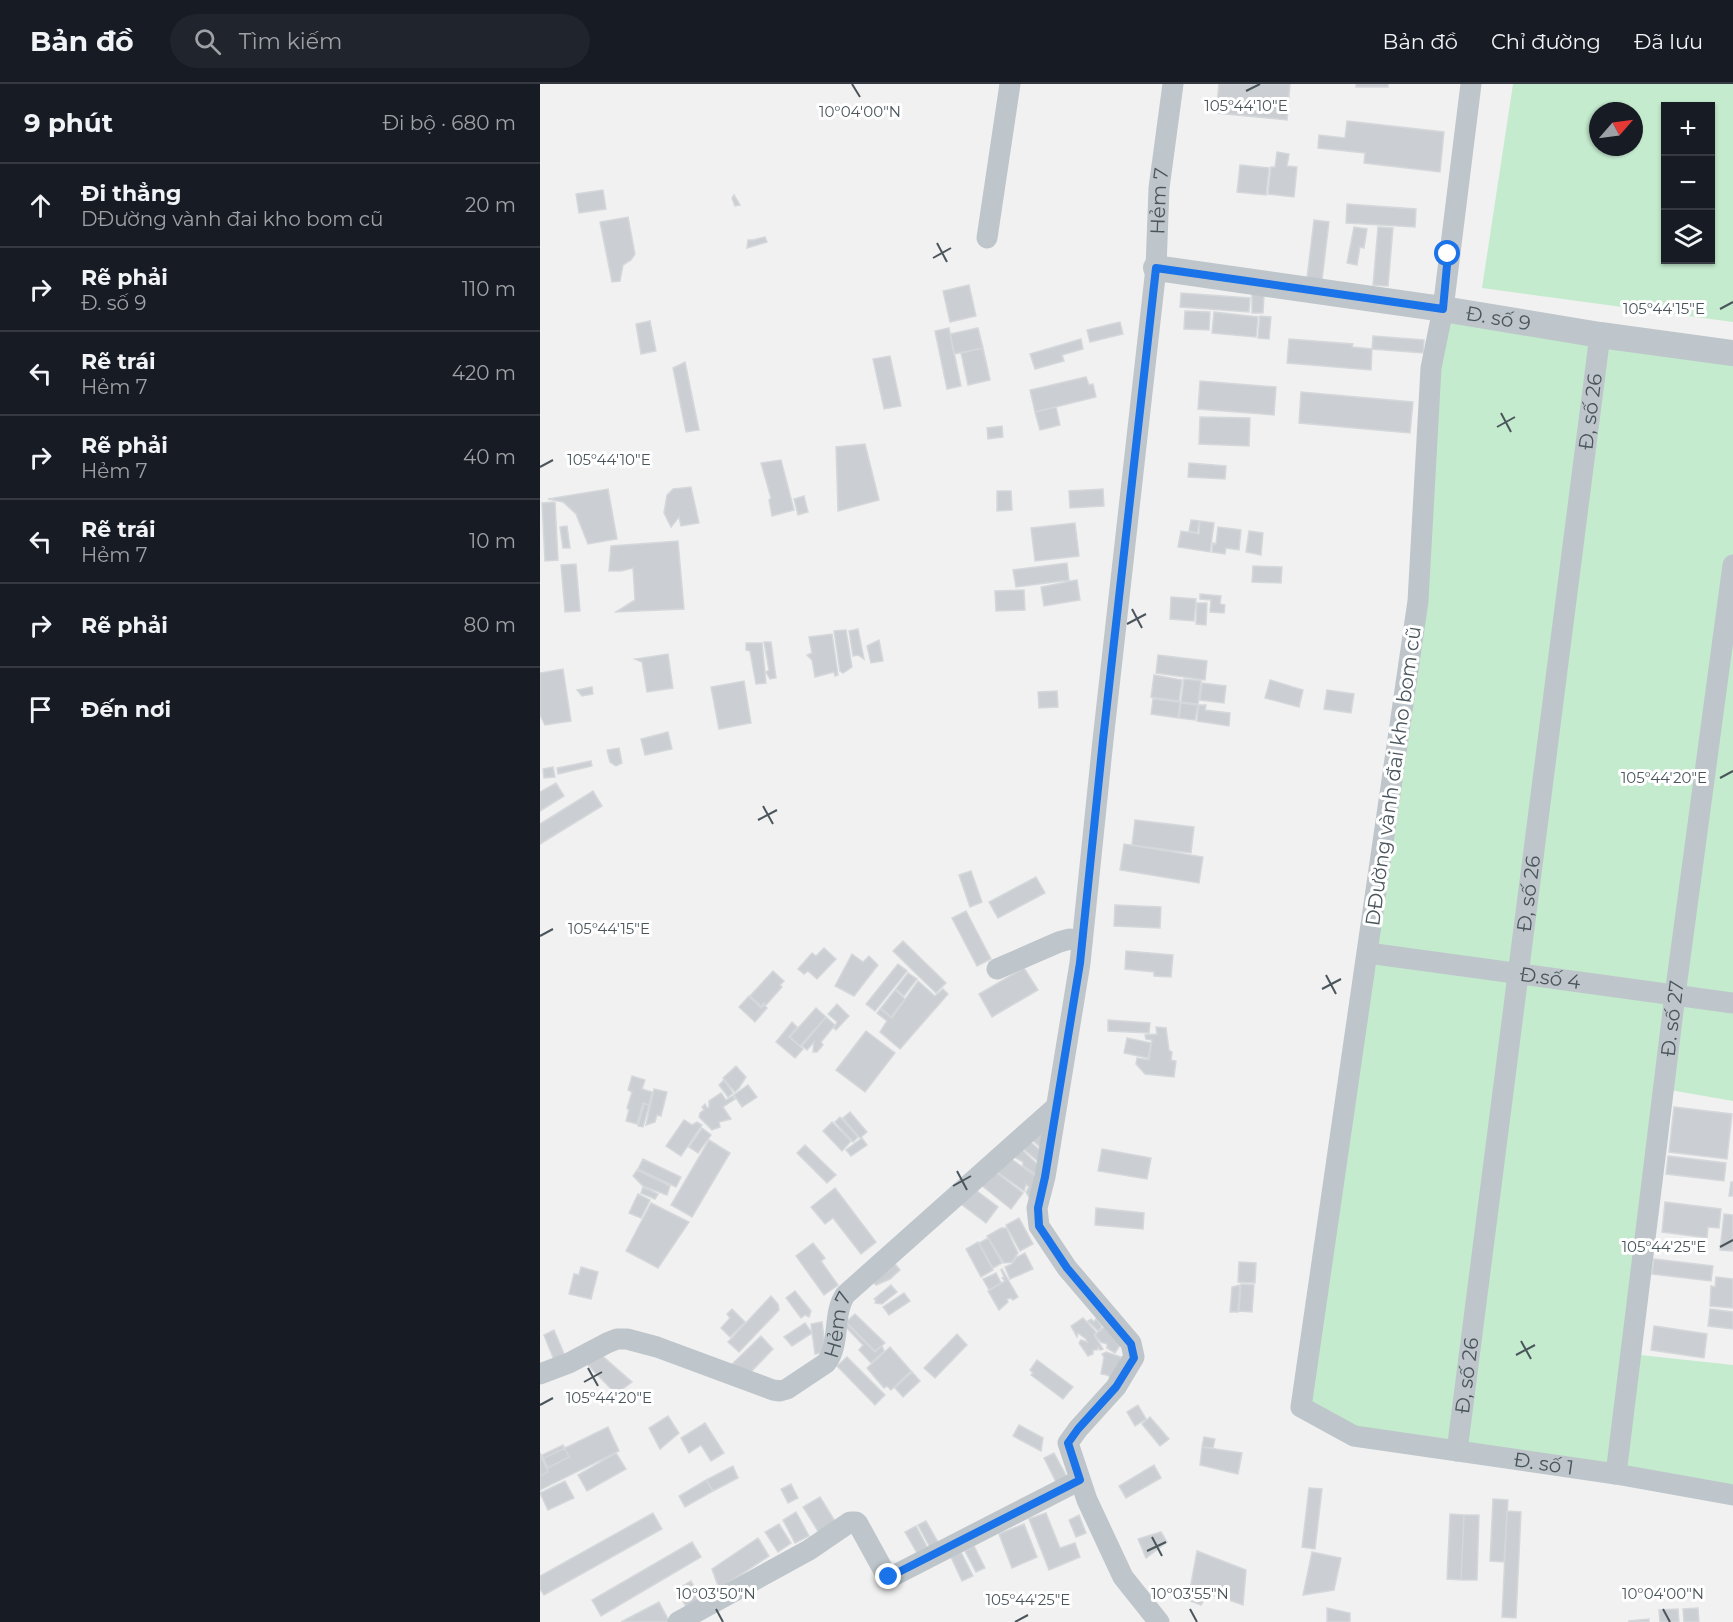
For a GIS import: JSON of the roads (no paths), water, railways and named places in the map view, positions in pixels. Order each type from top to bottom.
[{"type":"street","points":[[987,238],[1010,84]]},
{"type":"street","name":"Hẻm 7","points":[[1159,1622],[1123,1577],[1086,1500],[1068,1443],[1116,1387],[1134,1358],[1131,1344],[1067,1268],[1039,1226],[1038,1208],[1080,963],[1156,268],[1159,188],[1173,84]]},
{"type":"street","name":"DĐường vành đai kho bom cũ","points":[[1354,1436],[1301,1407],[1418,601],[1431,368],[1443,309],[1471,84]]},
{"type":"street","name":"Đ. số 9","points":[[1156,268],[1733,353]]},
{"type":"street","name":"Đ, số 26","points":[[1457,1451],[1600,335]]},
{"type":"street","name":"Đ. số 27","points":[[1616,1474],[1675,995],[1733,565]]},
{"type":"street","points":[[1328,1228],[1418,601]]},
{"type":"street","points":[[998,969],[1059,942],[1070,939],[1082,941]]},
{"type":"street","name":"Đ.số 4","points":[[1368,953],[1733,1003]]},
{"type":"street","name":"Hẻm 7","points":[[540,1374],[569,1363],[607,1343],[627,1339],[657,1347],[773,1390],[787,1389],[830,1358],[840,1303],[845,1295],[1056,1107]]},
{"type":"street","name":"Đ. số 1","points":[[1354,1436],[1616,1474],[1733,1495]]},
{"type":"street","points":[[678,1622],[809,1550],[850,1522],[858,1524],[885,1573],[891,1577],[1080,1480]]}]
